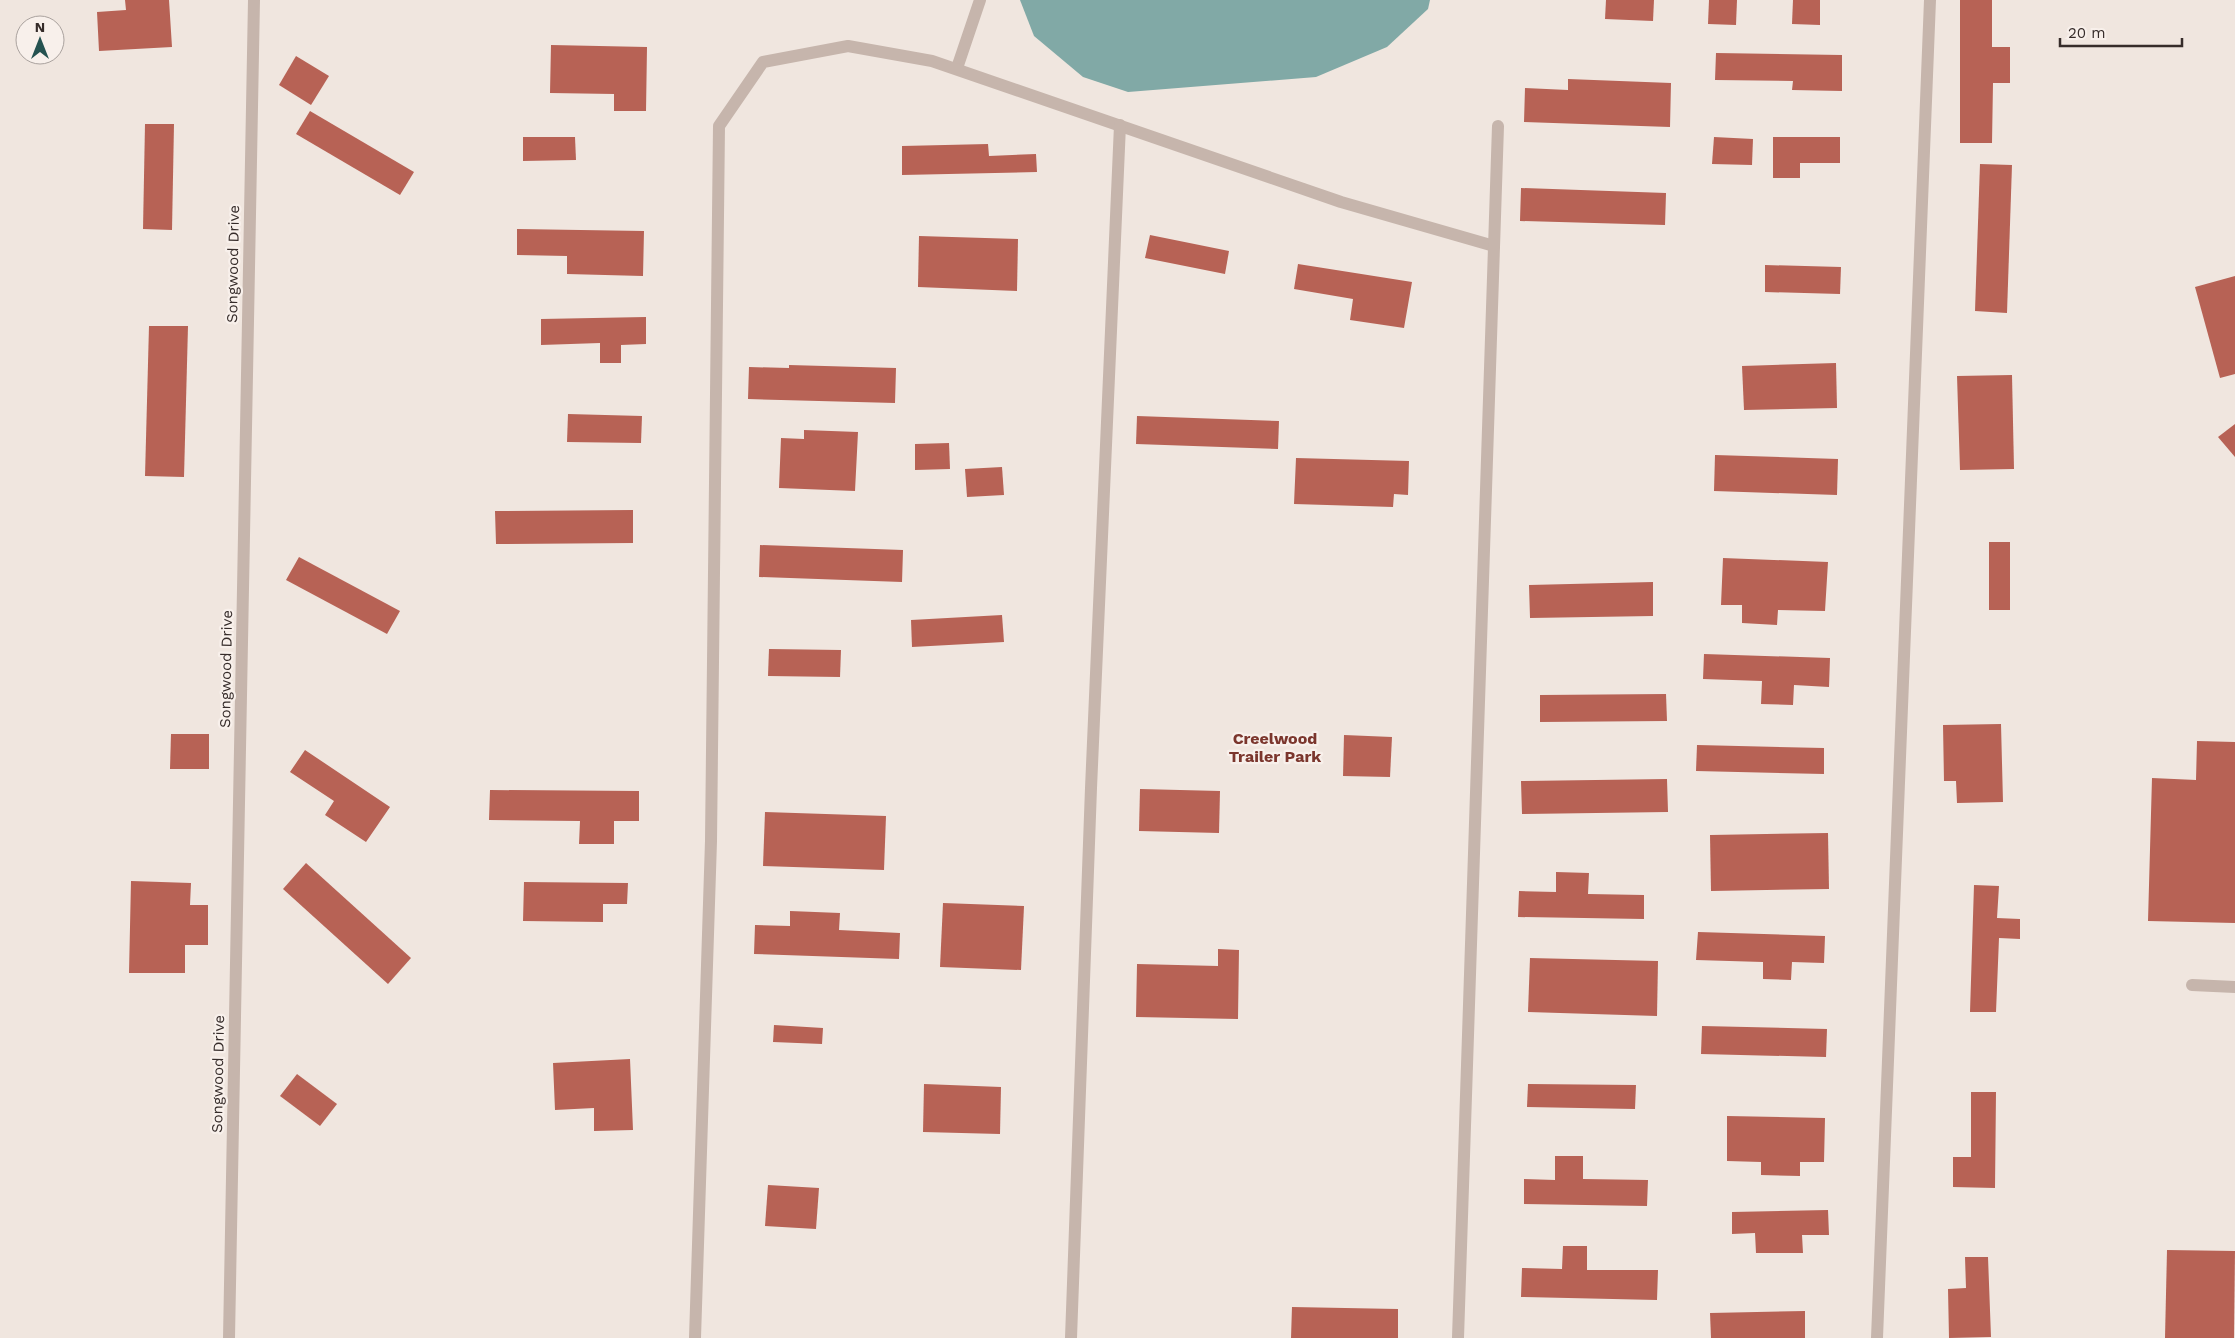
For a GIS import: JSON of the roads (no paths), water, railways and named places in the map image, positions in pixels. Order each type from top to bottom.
[{"type":"street","name":"Songwood Drive","points":[[230,1338],[254,0]]},
{"type":"street","points":[[957,68],[980,0]]},
{"type":"street","points":[[1878,1338],[1930,0]]},
{"type":"street","points":[[695,1338],[711,841],[719,126],[763,62],[848,46],[957,68],[1342,202],[1494,246]]},
{"type":"street","points":[[1071,1338],[1092,778],[1120,125]]},
{"type":"street","points":[[1458,1338],[1498,126]]},
{"type":"street","points":[[2192,985],[2235,987]]},
{"type":"water","points":[[1020,0],[1430,0],[1428,9],[1387,47],[1316,77],[1128,92],[1083,77],[1034,36]]},
{"type":"district","name":"Creelwood Trailer Park","points":[[1275,747]]}]
